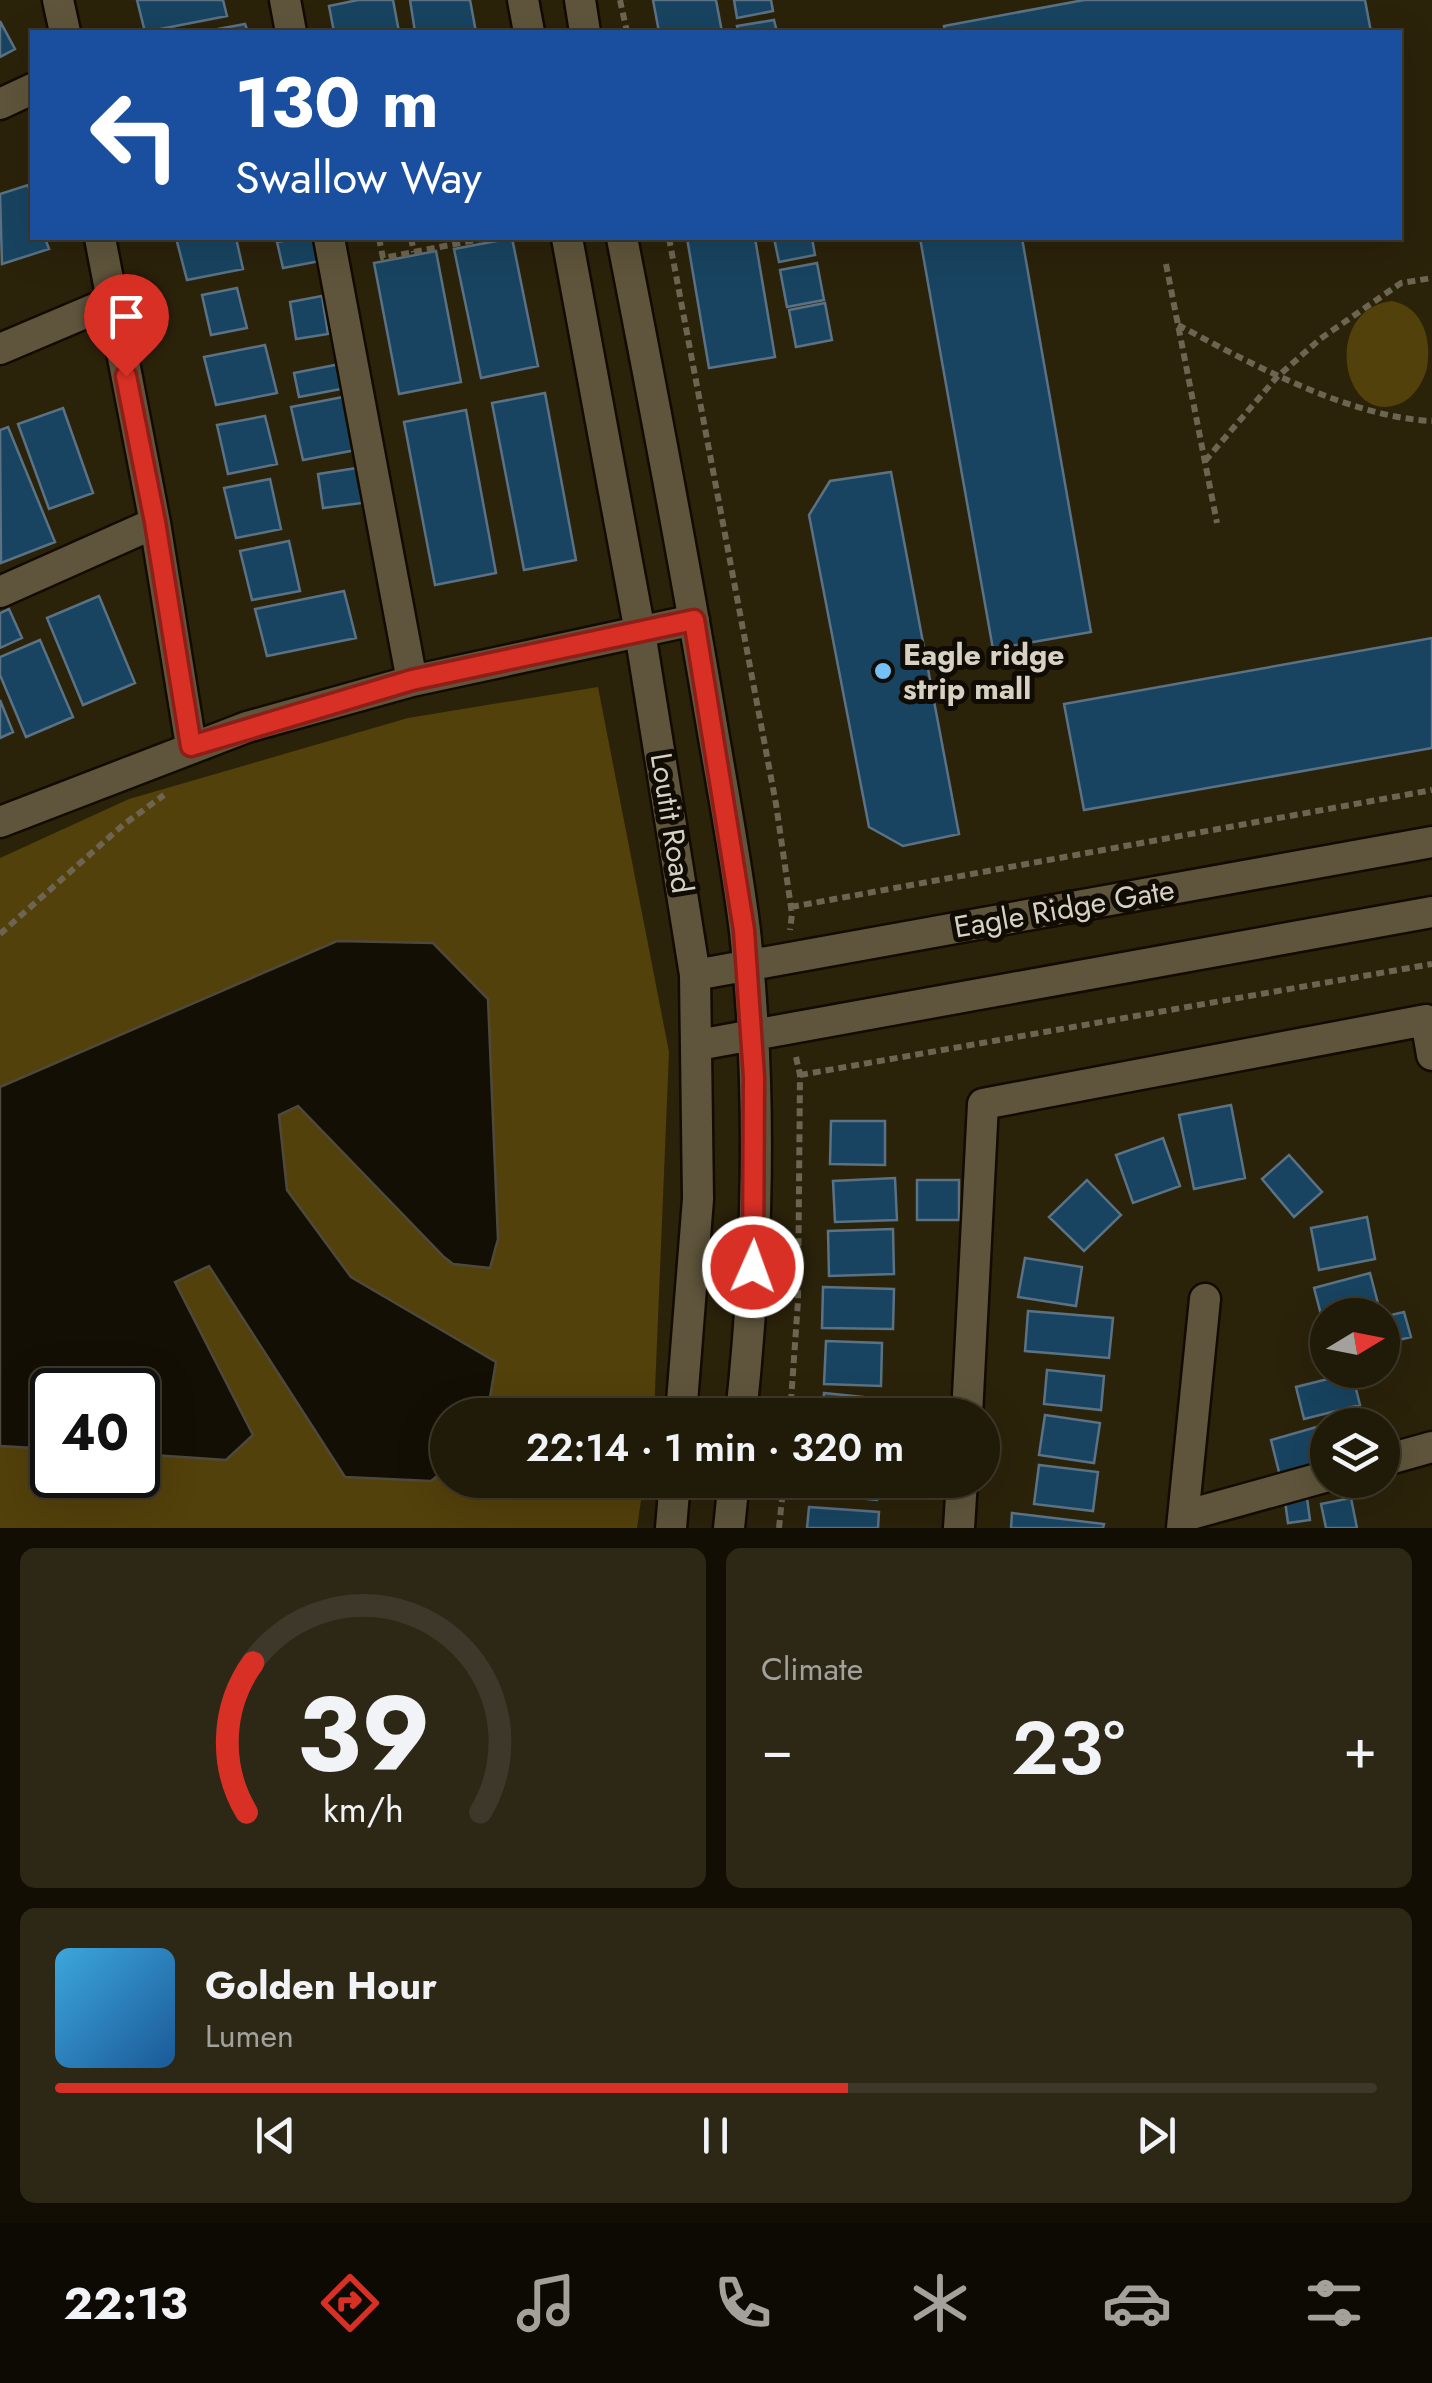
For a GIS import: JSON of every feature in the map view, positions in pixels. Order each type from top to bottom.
[{"type":"street","points":[[58,0],[65,30]]},
{"type":"street","points":[[285,0],[291,30]]},
{"type":"street","points":[[523,0],[529,30]]},
{"type":"street","points":[[580,0],[585,30]]},
{"type":"street","points":[[0,104],[30,91]]},
{"type":"street","points":[[100,240],[155,522],[191,746]]},
{"type":"street","points":[[329,240],[412,680]]},
{"type":"street","name":"Loutit Road","points":[[567,240],[640,632],[696,975],[698,1199],[683,1398]]},
{"type":"street","name":"Loutit Road","points":[[622,240],[694,620],[730,830],[747,965],[752,1038],[754,1238],[743,1398]]},
{"type":"street","points":[[0,349],[111,302]]},
{"type":"street","points":[[0,592],[155,522]]},
{"type":"street","points":[[0,822],[191,746],[412,680],[694,620]]},
{"type":"street","name":"Eagle Ridge Gate","points":[[696,975],[1432,842]]},
{"type":"street","points":[[698,1045],[1432,912]]},
{"type":"street","points":[[968,1398],[983,1104],[1426,1020],[1432,1055]]},
{"type":"street","points":[[1205,1299],[1183,1522],[1310,1482]]},
{"type":"street","points":[[1400,1456],[1432,1448]]},
{"type":"street","points":[[671,1528],[674,1498]]},
{"type":"street","points":[[729,1528],[732,1498]]},
{"type":"street","points":[[959,1528],[961,1498]]},
{"type":"path","points":[[620,0],[627,30]]},
{"type":"path","points":[[379,240],[383,258],[476,240]]},
{"type":"path","points":[[412,240],[414,252]]},
{"type":"path","points":[[669,240],[770,766],[791,907],[790,924]]},
{"type":"path","points":[[1166,264],[1217,523]]},
{"type":"path","points":[[1204,461],[1277,377],[1320,339],[1402,282],[1432,278]]},
{"type":"path","points":[[1178,325],[1277,377],[1339,400],[1432,421]]},
{"type":"path","points":[[791,907],[1432,790]]},
{"type":"path","points":[[0,934],[123,825],[172,791]]},
{"type":"path","points":[[800,1075],[1432,964]]},
{"type":"path","points":[[791,1398],[798,1301],[800,1075],[796,1059]]},
{"type":"path","points":[[779,1528],[782,1498]]},
{"type":"shaded area","points":[[1392,301],[1411,310],[1423,326],[1428,346],[1427,368],[1409,398],[1379,407],[1363,399],[1353,384],[1347,364],[1348,343],[1355,324],[1370,309]]},
{"type":"shaded area","points":[[598,687],[669,1052],[655,1398],[430,1398],[430,1498],[641,1498],[637,1528],[0,1528],[0,858],[129,799],[408,718]]},
{"type":"shaded area","points":[[337,941],[433,943],[488,999],[498,1239],[490,1268],[453,1264],[298,1106],[279,1115],[287,1190],[351,1277],[496,1362],[490,1398],[430,1398],[430,1481],[345,1477],[209,1266],[175,1282],[253,1435],[226,1460],[160,1456],[160,1368],[30,1368],[30,1448],[0,1446],[0,1087]]},
{"type":"building","points":[[137,0],[223,0],[227,16],[144,30]]},
{"type":"building","points":[[358,0],[393,0],[399,30],[334,30],[329,6]]},
{"type":"building","points":[[410,0],[470,0],[476,30],[415,30]]},
{"type":"building","points":[[653,0],[716,0],[722,30],[659,30]]},
{"type":"building","points":[[734,0],[771,0],[773,11],[737,18]]},
{"type":"building","points":[[1084,0],[1365,0],[1371,30],[945,30],[944,26]]},
{"type":"building","points":[[774,20],[776,30],[738,30],[737,26]]},
{"type":"building","points":[[0,21],[15,49],[0,57]]},
{"type":"building","points":[[245,24],[247,30],[213,30]]},
{"type":"building","points":[[28,185],[30,240],[46,240],[49,249],[2,264],[0,194]]},
{"type":"building","points":[[177,240],[236,240],[243,269],[187,280]]},
{"type":"building","points":[[315,240],[320,261],[283,268],[277,242]]},
{"type":"building","points":[[512,240],[538,366],[481,378],[454,249]]},
{"type":"building","points":[[687,240],[755,240],[775,357],[709,368]]},
{"type":"building","points":[[774,240],[812,240],[815,255],[779,262]]},
{"type":"building","points":[[920,240],[1022,240],[1091,632],[993,649]]},
{"type":"building","points":[[436,251],[461,382],[399,394],[374,263]]},
{"type":"building","points":[[817,263],[824,300],[787,307],[780,270]]},
{"type":"building","points":[[237,288],[247,328],[211,335],[202,295]]},
{"type":"building","points":[[322,296],[328,334],[296,339],[290,302]]},
{"type":"building","points":[[825,303],[832,340],[796,347],[789,310]]},
{"type":"building","points":[[265,345],[277,393],[216,405],[204,357]]},
{"type":"building","points":[[340,364],[346,388],[299,397],[294,373]]},
{"type":"building","points":[[545,393],[576,560],[524,570],[492,403]]},
{"type":"building","points":[[343,397],[356,450],[303,460],[291,407]]},
{"type":"building","points":[[63,408],[93,493],[49,509],[18,424]]},
{"type":"building","points":[[466,410],[496,573],[435,585],[404,422]]},
{"type":"building","points":[[265,416],[277,464],[228,474],[217,425]]},
{"type":"building","points":[[8,427],[55,542],[1,563],[0,430]]},
{"type":"building","points":[[357,468],[362,503],[323,508],[318,474]]},
{"type":"building","name":"Eagle ridge strip mall","points":[[891,472],[959,834],[903,846],[869,827],[809,515],[830,481]]},
{"type":"building","points":[[270,479],[281,529],[236,538],[224,488]]},
{"type":"building","points":[[289,541],[300,591],[252,600],[240,551]]},
{"type":"building","points":[[344,591],[356,638],[267,656],[255,609]]},
{"type":"building","points":[[99,596],[135,683],[83,705],[47,618]]},
{"type":"building","points":[[9,609],[22,638],[0,648],[0,613]]},
{"type":"building","points":[[1432,638],[1432,748],[1084,810],[1064,704]]},
{"type":"building","points":[[40,640],[73,717],[26,737],[0,675],[0,657]]},
{"type":"building","points":[[0,700],[13,732],[0,738]]},
{"type":"building","points":[[1231,1105],[1245,1178],[1194,1189],[1179,1115]]},
{"type":"building","points":[[831,1121],[885,1121],[885,1165],[830,1164]]},
{"type":"building","points":[[1163,1138],[1180,1186],[1133,1203],[1116,1155]]},
{"type":"building","points":[[1289,1155],[1322,1192],[1294,1217],[1262,1179]]},
{"type":"building","points":[[895,1178],[897,1220],[835,1222],[833,1181]]},
{"type":"building","points":[[917,1180],[959,1180],[959,1220],[917,1220]]},
{"type":"building","points":[[1087,1180],[1121,1215],[1084,1251],[1049,1217]]},
{"type":"building","points":[[1367,1217],[1375,1259],[1319,1270],[1311,1228]]},
{"type":"building","points":[[893,1229],[894,1274],[829,1276],[828,1231]]},
{"type":"building","points":[[1025,1258],[1082,1267],[1076,1306],[1018,1297]]},
{"type":"building","points":[[1370,1273],[1377,1298],[1317,1298],[1314,1288]]},
{"type":"building","points":[[823,1287],[894,1289],[893,1329],[822,1328]]},
{"type":"building","points":[[1028,1311],[1113,1318],[1109,1358],[1025,1351]]},
{"type":"building","points":[[1404,1312],[1411,1337],[1400,1340],[1400,1313]]},
{"type":"building","points":[[826,1341],[882,1343],[881,1386],[824,1384]]},
{"type":"building","points":[[1047,1370],[1104,1376],[1101,1410],[1044,1404]]},
{"type":"building","points":[[1310,1384],[1310,1388],[1356,1388],[1360,1405],[1310,1408],[1310,1418],[1304,1419],[1296,1387]]},
{"type":"building","points":[[824,1393],[874,1398],[824,1398]]},
{"type":"building","points":[[1045,1415],[1100,1423],[1094,1463],[1039,1455]]},
{"type":"building","points":[[1310,1429],[1310,1473],[1281,1480],[1271,1440]]},
{"type":"building","points":[[1039,1465],[1098,1472],[1093,1511],[1034,1504]]},
{"type":"building","points":[[1307,1498],[1310,1520],[1288,1523],[1285,1501]]},
{"type":"building","points":[[1351,1498],[1357,1528],[1326,1528],[1321,1504]]},
{"type":"building","points":[[809,1507],[879,1512],[878,1528],[807,1528]]},
{"type":"building","points":[[1012,1513],[1104,1524],[1103,1528],[1011,1528]]},
{"type":"place","name":"Eagle ridge strip mall","points":[[883,671]]},
{"type":"route","points":[[126,376],[155,522],[191,746],[412,680],[694,620],[744,930],[754,1077],[753,1267]]}]
